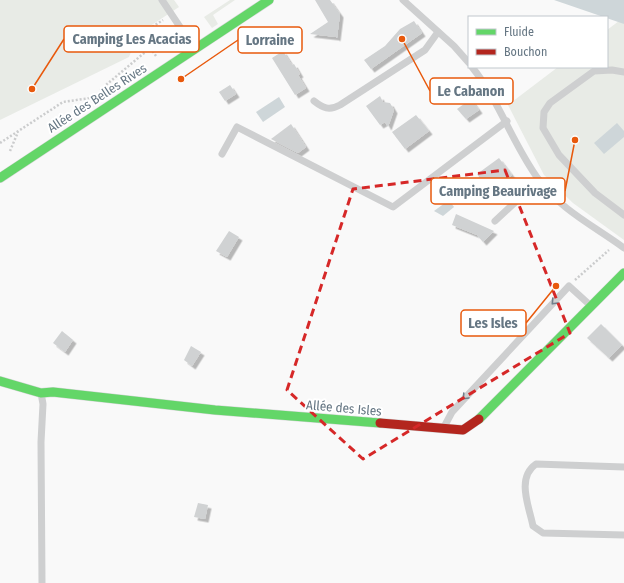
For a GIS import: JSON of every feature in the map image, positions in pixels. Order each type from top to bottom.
[{"type":"street","name":"Allée des Belles Rives","points":[[0,178],[269,0]]},
{"type":"street","name":"Allée des Isles","points":[[0,381],[41,393],[53,392],[215,410],[463,430],[477,421],[624,273]]},
{"type":"lane","points":[[162,0],[195,49]]},
{"type":"lane","points":[[403,0],[468,62]]},
{"type":"lane","points":[[314,101],[322,107],[328,109],[340,106],[425,50],[438,32]]},
{"type":"lane","points":[[473,68],[484,82],[539,180],[574,215],[624,248]]},
{"type":"lane","points":[[624,72],[612,70],[594,71],[550,103],[544,112],[543,128],[559,155],[595,193],[624,215]]},
{"type":"lane","points":[[222,154],[237,127],[394,207],[507,121]]},
{"type":"lane","points":[[495,221],[539,180]]},
{"type":"lane","points":[[444,429],[445,423],[452,412],[569,286],[591,306]]},
{"type":"lane","points":[[41,393],[43,404],[41,442],[42,583]]},
{"type":"lane","points":[[624,467],[536,464],[530,468],[524,480],[533,526],[543,533],[624,535]]},
{"type":"path","points":[[97,93],[150,48]]},
{"type":"path","points":[[0,144],[63,102],[92,98]]},
{"type":"path","points":[[569,286],[617,243]]},
{"type":"highlighted area","points":[[505,170],[570,333],[363,459],[287,390],[353,189]]},
{"type":"shaded area","points":[[0,0],[174,0],[179,7],[138,34],[129,57],[0,120]]},
{"type":"shaded area","points":[[230,0],[235,0],[213,15],[218,24],[212,28],[204,17]]},
{"type":"shaded area","points":[[554,0],[624,0],[624,24],[608,19],[608,16],[601,16]]},
{"type":"shaded area","points":[[619,21],[624,24],[624,240],[573,203],[544,175],[508,105],[557,68],[608,68],[608,29]]},
{"type":"shaded area","points":[[279,97],[285,107],[263,122],[256,112]]},
{"type":"shaded area","points":[[617,123],[624,131],[624,137],[604,154],[594,143]]},
{"type":"shaded area","points":[[449,200],[454,207],[443,216],[434,211]]},
{"type":"building","points":[[315,0],[330,0],[340,14],[337,38],[310,34],[328,22]]},
{"type":"building","points":[[414,21],[422,33],[371,69],[364,60],[385,46],[400,29]]},
{"type":"building","points":[[283,51],[292,65],[294,64],[300,74],[298,75],[306,88],[295,95],[272,58]]},
{"type":"building","points":[[230,85],[236,94],[225,101],[219,92]]},
{"type":"building","points":[[380,96],[383,102],[390,103],[394,110],[388,127],[385,122],[380,125],[366,106]]},
{"type":"building","points":[[471,99],[479,110],[466,119],[457,109]]},
{"type":"building","points":[[416,115],[429,131],[405,149],[392,132]]},
{"type":"building","points":[[291,124],[306,147],[298,153],[271,139]]},
{"type":"building","points":[[499,158],[512,175],[490,192],[477,174]]},
{"type":"building","points":[[456,214],[494,231],[483,242],[477,235],[452,225]]},
{"type":"building","points":[[229,231],[239,237],[227,257],[216,251]]},
{"type":"building","points":[[601,324],[622,345],[609,358],[587,338]]},
{"type":"building","points":[[62,331],[73,340],[65,352],[53,343]]},
{"type":"building","points":[[191,346],[201,352],[192,366],[184,360]]},
{"type":"building","points":[[198,503],[208,505],[205,519],[194,517]]},
{"type":"traffic: fast","points":[[0,178],[269,0]]},
{"type":"traffic: fast","points":[[479,419],[624,273]]},
{"type":"traffic: fast","points":[[0,381],[41,393],[53,392],[215,410],[380,423]]},
{"type":"traffic: jam","points":[[380,423],[463,430],[479,419]]},
{"type":"place","name":"Le Cabanon","points":[[402,39]]},
{"type":"place","name":"Lorraine","points":[[181,79]]},
{"type":"place","name":"Camping Les Acacias","points":[[32,89]]},
{"type":"place","name":"Camping Beaurivage","points":[[575,140]]},
{"type":"place","name":"Les Isles","points":[[556,286]]}]
